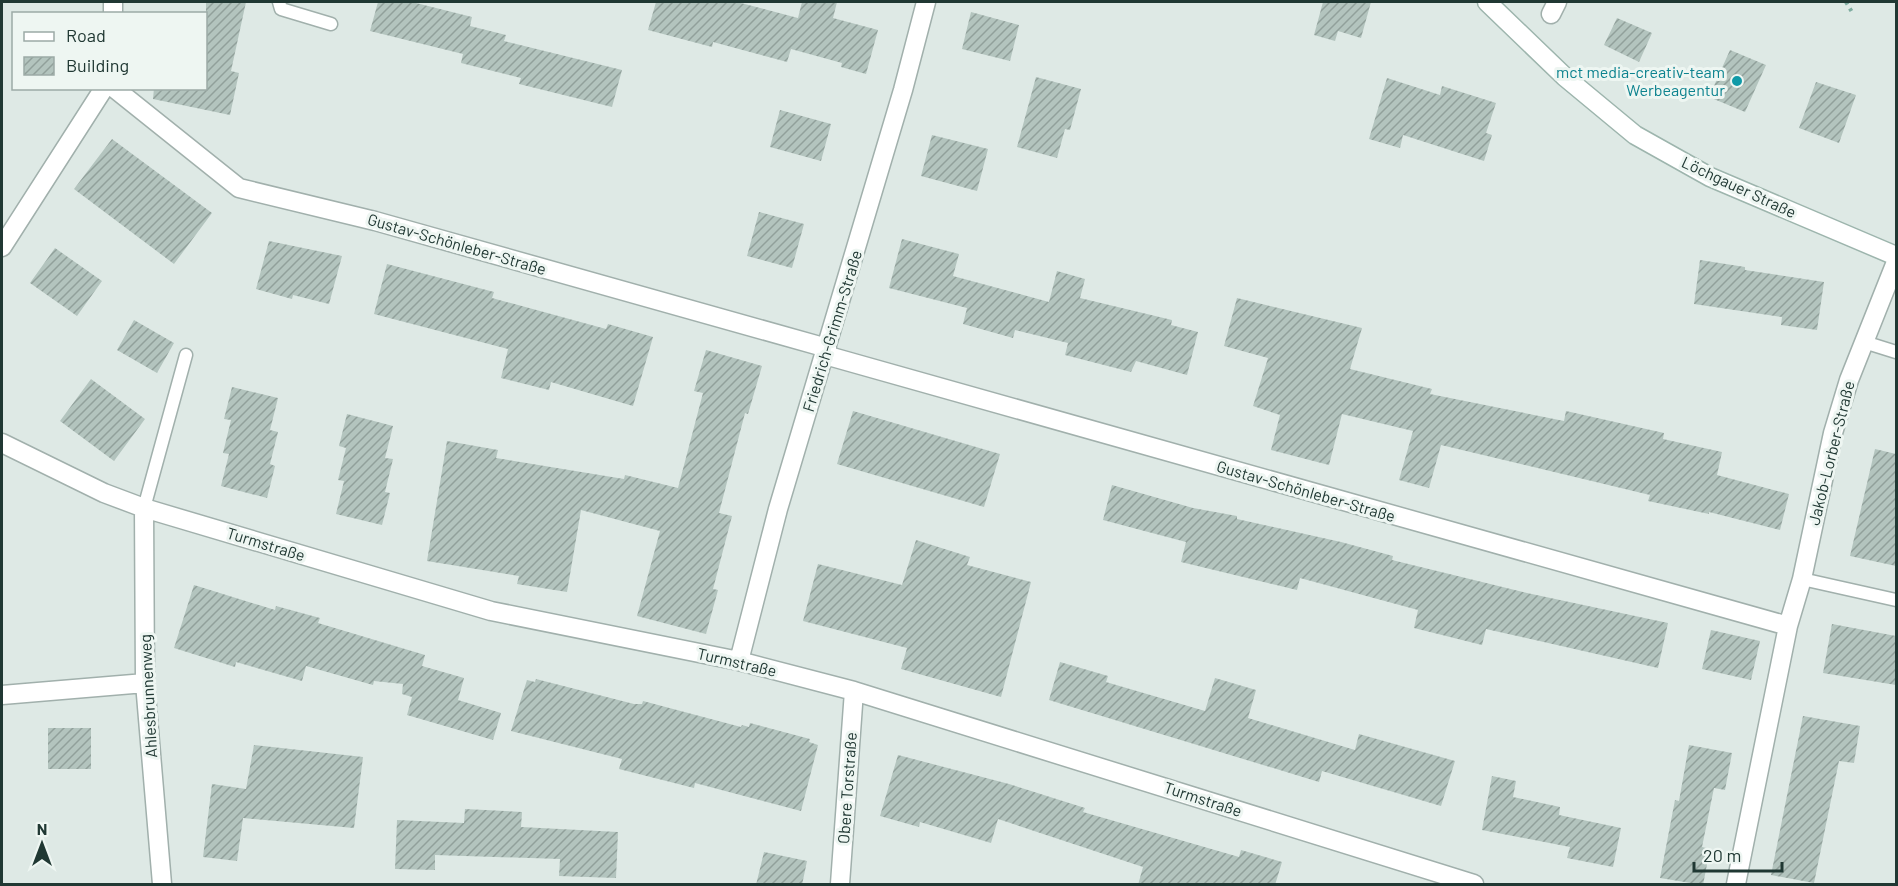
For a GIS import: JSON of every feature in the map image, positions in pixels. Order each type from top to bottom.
[{"type":"street","name":"Friedrich-Grimm-Straße","points":[[739,661],[778,509],[903,90],[926,2]]},
{"type":"street","name":"Löchgauer Straße","points":[[1487,2],[1566,77],[1635,135],[1710,177],[1896,256]]},
{"type":"street","points":[[2,247],[103,90]]},
{"type":"street","name":"Gustav-Schönleber-Straße","points":[[116,90],[239,188],[375,221],[1788,626]]},
{"type":"street","name":"Jakob-Lorber-Straße","points":[[1736,885],[1788,626],[1802,579],[1833,433],[1849,380],[1896,262]]},
{"type":"street","name":"Turmstraße","points":[[2,443],[104,493],[144,508],[491,611],[739,661],[854,691],[1474,885]]},
{"type":"street","name":"Ahlesbrunnenweg","points":[[144,508],[145,683],[162,885]]},
{"type":"street","points":[[2,695],[145,683]]},
{"type":"street","name":"Obere Torstraße","points":[[840,885],[854,691]]},
{"type":"lane","points":[[279,2],[281,9],[331,24]]},
{"type":"lane","points":[[1864,342],[1896,352]]},
{"type":"lane","points":[[144,508],[186,356]]},
{"type":"lane","points":[[1802,579],[1896,600]]},
{"type":"path","points":[[1846,2],[1852,12]]},
{"type":"building","points":[[206,2],[246,2],[231,71],[239,73],[230,115],[153,99],[154,90],[207,90]]},
{"type":"building","points":[[378,2],[412,2],[472,17],[470,26],[506,35],[504,41],[622,70],[612,107],[519,84],[521,78],[461,63],[463,54],[370,31]]},
{"type":"building","points":[[656,2],[737,2],[798,18],[802,2],[837,2],[833,18],[878,30],[866,74],[841,67],[842,63],[791,49],[787,62],[713,42],[712,47],[648,30]]},
{"type":"building","points":[[1323,2],[1371,2],[1361,38],[1338,31],[1335,41],[1314,35]]},
{"type":"building","points":[[971,12],[1019,25],[1010,61],[962,49]]},
{"type":"building","points":[[1617,18],[1652,33],[1639,62],[1604,45]]},
{"type":"building","name":"mct media-creativ-team Werbeagentur","points":[[1730,50],[1766,65],[1745,112],[1709,97]]},
{"type":"building","points":[[1036,77],[1081,89],[1070,130],[1065,129],[1057,158],[1017,147]]},
{"type":"building","points":[[1387,78],[1440,95],[1442,86],[1496,103],[1486,133],[1492,135],[1484,161],[1403,135],[1400,148],[1369,139]]},
{"type":"building","points":[[1816,82],[1856,95],[1839,143],[1799,128]]},
{"type":"building","points":[[780,110],[831,124],[821,161],[770,147]]},
{"type":"building","points":[[932,135],[988,149],[977,191],[921,176]]},
{"type":"building","points":[[112,139],[212,213],[174,264],[74,189]]},
{"type":"building","points":[[759,212],[804,224],[792,268],[747,256]]},
{"type":"building","points":[[902,239],[959,254],[953,276],[1049,302],[1057,271],[1085,279],[1080,298],[1172,320],[1171,325],[1198,332],[1187,375],[1136,361],[1131,372],[1065,355],[1068,343],[1015,330],[1013,338],[963,324],[967,308],[889,288]]},
{"type":"building","points":[[269,241],[342,256],[329,304],[293,295],[292,299],[256,289]]},
{"type":"building","points":[[55,248],[102,281],[77,316],[30,283]]},
{"type":"building","points":[[1700,260],[1745,267],[1745,270],[1824,282],[1817,330],[1781,325],[1782,317],[1694,304]]},
{"type":"building","points":[[387,264],[494,292],[492,298],[606,329],[608,324],[653,337],[633,406],[551,382],[549,390],[501,378],[508,349],[374,314]]},
{"type":"building","points":[[1237,298],[1362,328],[1350,369],[1432,389],[1430,394],[1564,421],[1566,411],[1664,433],[1663,439],[1722,452],[1717,475],[1789,494],[1780,530],[1709,512],[1709,514],[1648,501],[1650,495],[1441,445],[1429,488],[1399,480],[1413,431],[1342,414],[1329,465],[1271,450],[1280,415],[1253,406],[1268,358],[1224,346]]},
{"type":"building","points":[[134,320],[174,343],[157,373],[117,350]]},
{"type":"building","points":[[706,350],[762,366],[748,414],[745,413],[719,513],[732,516],[713,589],[718,590],[706,634],[637,616],[660,531],[581,510],[567,592],[517,584],[519,576],[427,561],[447,441],[498,450],[496,458],[624,479],[625,475],[678,488],[703,393],[694,391]]},
{"type":"building","points":[[91,379],[145,419],[114,461],[60,421]]},
{"type":"building","points":[[232,387],[278,398],[270,430],[278,432],[270,464],[275,466],[267,498],[221,486],[229,454],[223,453],[231,420],[224,419]]},
{"type":"building","points":[[853,411],[1000,454],[984,507],[837,464]]},
{"type":"building","points":[[347,414],[393,426],[385,458],[393,459],[385,492],[390,493],[382,525],[336,514],[344,481],[338,480],[346,448],[339,446]]},
{"type":"building","points":[[1875,449],[1896,454],[1896,566],[1850,556]]},
{"type":"building","points":[[1112,485],[1193,508],[1237,516],[1237,519],[1341,542],[1393,556],[1392,560],[1527,593],[1668,623],[1658,668],[1486,629],[1482,645],[1414,628],[1418,610],[1300,578],[1297,590],[1181,562],[1186,542],[1103,520]]},
{"type":"building","points":[[916,540],[970,557],[967,565],[1031,582],[1001,697],[901,669],[907,648],[803,621],[818,564],[902,585]]},
{"type":"building","points":[[194,585],[275,610],[276,606],[320,618],[318,623],[425,655],[422,666],[464,678],[458,700],[501,713],[493,740],[407,715],[412,697],[402,694],[403,684],[374,681],[373,685],[306,666],[302,681],[236,662],[235,667],[174,648]]},
{"type":"building","points":[[1832,624],[1896,636],[1896,685],[1823,673]]},
{"type":"building","points":[[1711,630],[1760,641],[1751,680],[1702,669]]},
{"type":"building","points":[[1060,662],[1108,676],[1106,682],[1205,711],[1215,678],[1256,690],[1248,718],[1355,750],[1359,734],[1455,761],[1441,806],[1322,771],[1319,782],[1049,700]]},
{"type":"building","points":[[536,679],[634,704],[642,704],[643,701],[741,727],[742,725],[749,727],[750,723],[810,739],[809,742],[818,745],[801,811],[695,783],[694,788],[619,769],[622,759],[511,731],[527,680],[535,682]]},
{"type":"building","points":[[1803,716],[1860,726],[1854,763],[1839,761],[1814,883],[1771,875]]},
{"type":"building","points":[[48,728],[91,728],[91,769],[48,769]]},
{"type":"building","points":[[254,745],[363,757],[354,828],[243,818],[237,861],[203,857],[212,784],[246,789]]},
{"type":"building","points":[[1689,745],[1732,753],[1725,790],[1714,788],[1702,847],[1710,849],[1703,885],[1660,878],[1675,800],[1679,801]]},
{"type":"building","points":[[898,755],[1009,784],[1085,808],[1083,812],[1239,857],[1241,850],[1282,862],[1275,885],[1138,885],[1143,867],[998,819],[991,843],[920,822],[919,827],[880,816]]},
{"type":"building","points":[[1492,776],[1516,781],[1513,797],[1560,807],[1559,815],[1621,828],[1613,867],[1567,858],[1570,847],[1482,830]]},
{"type":"building","points":[[465,809],[522,812],[521,827],[618,832],[616,878],[559,876],[560,859],[435,855],[435,870],[395,869],[397,820],[464,823]]},
{"type":"building","points":[[764,852],[807,861],[802,885],[756,885]]},
{"type":"place","name":"mct media-creativ-team Werbeagentur","points":[[1737,81]]}]
